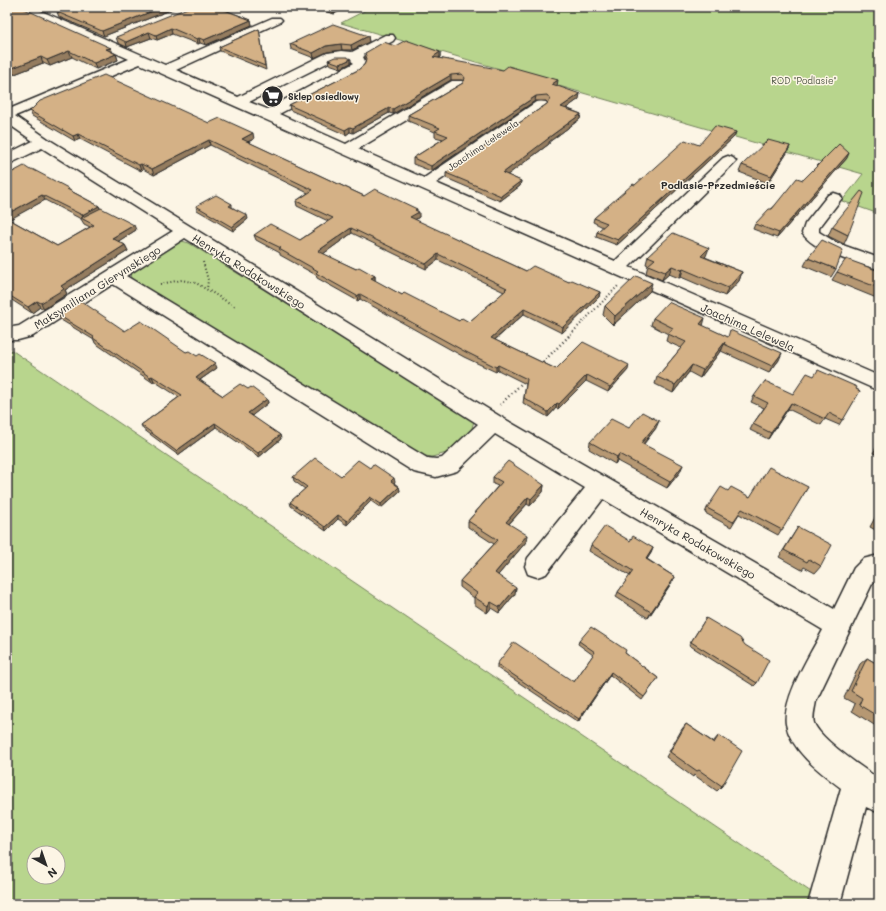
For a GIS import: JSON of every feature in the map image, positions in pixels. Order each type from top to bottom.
[{"type":"street","name":"Joachima Lelewela","points":[[22,7],[51,14],[103,43],[879,384]]},
{"type":"street","points":[[166,70],[276,20]]},
{"type":"street","points":[[103,43],[118,37]]},
{"type":"street","points":[[238,102],[331,56],[354,56],[389,38]]},
{"type":"street","points":[[267,115],[358,67],[360,62],[354,56]]},
{"type":"street","points":[[7,116],[140,59]]},
{"type":"street","points":[[282,80],[310,92]]},
{"type":"street","points":[[346,150],[457,84]]},
{"type":"street","name":"Joachima Lelewela","points":[[425,184],[541,105]]},
{"type":"street","name":"Henryka Rodakowskiego","points":[[7,116],[43,142],[184,232],[490,421],[838,626]]},
{"type":"street","points":[[7,160],[43,142]]},
{"type":"street","points":[[623,272],[728,162]]},
{"type":"street","points":[[834,198],[811,228],[810,233],[812,236],[822,243],[879,264]]},
{"type":"street","name":"Maksymiliana Gierymskiego","points":[[7,334],[18,334],[26,331],[184,232]]},
{"type":"street","points":[[113,276],[422,466],[436,468],[449,465],[490,421]]},
{"type":"street","points":[[537,566],[600,486]]},
{"type":"street","points":[[824,904],[868,790],[817,748],[806,735],[802,728],[800,719],[802,700],[863,576],[872,567],[879,566]]},
{"type":"path","points":[[207,289],[208,280],[203,265],[204,260],[218,252]]},
{"type":"path","points":[[536,369],[623,272]]},
{"type":"path","points":[[135,289],[148,284],[182,280],[196,283],[236,307]]},
{"type":"path","points":[[490,421],[525,380]]},
{"type":"green space","name":"ROD \"Podlasie\"","points":[[372,7],[879,7],[879,214],[842,201],[863,174],[341,23]]},
{"type":"green space","points":[[182,241],[189,243],[474,421],[470,435],[450,452],[432,457],[418,455],[131,279],[130,272],[173,243]]},
{"type":"green space","points":[[7,347],[817,896],[814,904],[7,904]]},
{"type":"building","points":[[7,7],[20,7],[111,48],[106,49],[116,54],[94,63],[69,51],[47,60],[41,57],[7,70]]},
{"type":"building","points":[[68,7],[163,7],[102,31],[57,12]]},
{"type":"building","points":[[190,7],[227,7],[222,9],[251,20],[204,40],[199,38],[197,39],[171,28],[156,35],[149,32],[126,42],[116,37]]},
{"type":"building","points":[[333,24],[368,36],[351,45],[341,44],[326,46],[313,53],[290,44]]},
{"type":"building","points":[[259,29],[265,66],[219,47]]},
{"type":"building","points":[[406,40],[440,52],[433,57],[503,70],[508,66],[558,80],[552,84],[580,94],[561,107],[581,114],[503,173],[521,181],[501,196],[446,173],[547,104],[550,99],[547,95],[536,96],[431,166],[413,158],[448,136],[435,131],[440,128],[408,115],[463,83],[465,78],[462,74],[451,75],[393,109],[389,108],[353,128],[350,127],[345,130],[289,105],[358,70],[364,65],[367,59],[365,53],[384,42],[395,46]]},
{"type":"building","points":[[335,57],[347,57],[351,59],[340,64],[328,60]]},
{"type":"building","points":[[104,75],[209,123],[220,118],[253,133],[242,139],[364,196],[375,189],[417,209],[415,210],[419,212],[410,217],[526,271],[533,266],[569,282],[572,280],[600,292],[563,327],[524,309],[491,338],[556,369],[583,342],[629,365],[610,387],[587,375],[559,404],[557,403],[548,412],[524,398],[527,379],[498,365],[496,367],[464,351],[360,294],[357,296],[316,273],[318,271],[279,249],[281,248],[254,235],[270,224],[300,240],[333,218],[296,201],[313,190],[209,140],[152,169],[141,164],[139,165],[78,134],[73,136],[30,111],[40,101]],"holes":[[[351,228],[426,264],[438,254],[507,288],[469,322],[462,318],[459,321],[404,293],[402,295],[371,278],[375,276],[359,267],[356,269],[318,251]]]},
{"type":"building","points":[[715,126],[736,132],[618,240],[597,232],[607,223],[594,218],[633,184],[635,185],[685,140],[699,145]]},
{"type":"building","points":[[768,140],[790,146],[771,176],[742,165]]},
{"type":"building","points":[[839,144],[849,153],[779,233],[755,224],[769,209],[772,209],[797,178],[803,180]]},
{"type":"building","points":[[24,166],[68,188],[67,189],[99,206],[82,215],[42,195],[7,214],[7,175]]},
{"type":"building","points":[[861,191],[864,193],[848,235],[832,227]]},
{"type":"building","points":[[216,195],[232,204],[229,206],[247,215],[232,227],[196,206]]},
{"type":"building","points":[[101,208],[134,225],[112,238],[125,245],[61,286],[64,289],[41,303],[37,301],[28,307],[7,294],[7,218],[57,246],[94,225],[81,218]]},
{"type":"building","points":[[673,233],[709,248],[701,256],[742,272],[728,288],[683,269],[682,270],[672,266],[665,272],[648,265],[655,259],[648,256]]},
{"type":"building","points":[[822,240],[843,250],[836,269],[808,258]]},
{"type":"building","points":[[846,259],[879,271],[879,288],[837,272]]},
{"type":"building","points":[[636,276],[652,283],[615,316],[605,306]]},
{"type":"building","points":[[81,301],[125,331],[141,321],[186,352],[189,351],[197,356],[200,354],[215,363],[196,378],[223,396],[240,384],[248,389],[251,387],[267,399],[248,413],[280,435],[258,453],[215,423],[176,451],[141,425],[182,395],[152,376],[150,377],[93,338],[94,337],[58,315]]},
{"type":"building","points":[[668,302],[705,318],[700,324],[728,337],[730,330],[782,353],[772,366],[724,344],[725,342],[703,370],[692,365],[675,385],[657,377],[686,342],[668,334],[673,328],[653,318]]},
{"type":"building","points":[[818,370],[857,387],[856,389],[860,391],[843,420],[829,413],[825,419],[791,403],[771,433],[753,424],[768,403],[754,396],[765,381],[793,394],[807,373],[814,376]]},
{"type":"building","points":[[642,412],[659,421],[641,443],[683,465],[670,482],[619,454],[617,457],[590,442],[611,419],[629,428]]},
{"type":"building","points":[[315,458],[341,476],[358,460],[370,468],[373,464],[394,478],[391,481],[399,487],[381,504],[370,497],[347,521],[338,515],[325,527],[290,502],[307,487],[293,477]]},
{"type":"building","points":[[508,461],[544,485],[531,499],[528,497],[506,522],[527,535],[495,573],[516,588],[500,607],[491,602],[488,606],[474,597],[477,593],[460,581],[498,540],[468,521],[502,482],[493,477]]},
{"type":"building","points":[[769,467],[808,487],[782,530],[742,509],[733,522],[707,508],[721,487],[728,491],[731,487],[750,497]]},
{"type":"building","points":[[879,513],[879,523],[875,521]]},
{"type":"building","points":[[605,526],[630,541],[633,536],[653,548],[646,559],[675,577],[651,612],[618,592],[633,571],[591,545]]},
{"type":"building","points":[[798,527],[832,545],[821,566],[809,559],[807,562],[784,550]]},
{"type":"building","points":[[706,618],[740,638],[745,645],[769,660],[757,683],[691,642]]},
{"type":"building","points":[[591,627],[626,650],[625,653],[658,678],[644,697],[611,672],[579,719],[497,664],[514,642],[574,682],[595,652],[579,641]]},
{"type":"building","points":[[867,658],[879,665],[879,717],[859,705],[862,698],[851,691]]},
{"type":"building","points":[[686,724],[714,743],[719,735],[742,751],[722,786],[670,752]]},
{"type":"place","name":"Sklep osiedlowy","points":[[273,96]]},
{"type":"district","name":"Podlasie-Przedmieście","points":[[718,185]]}]
